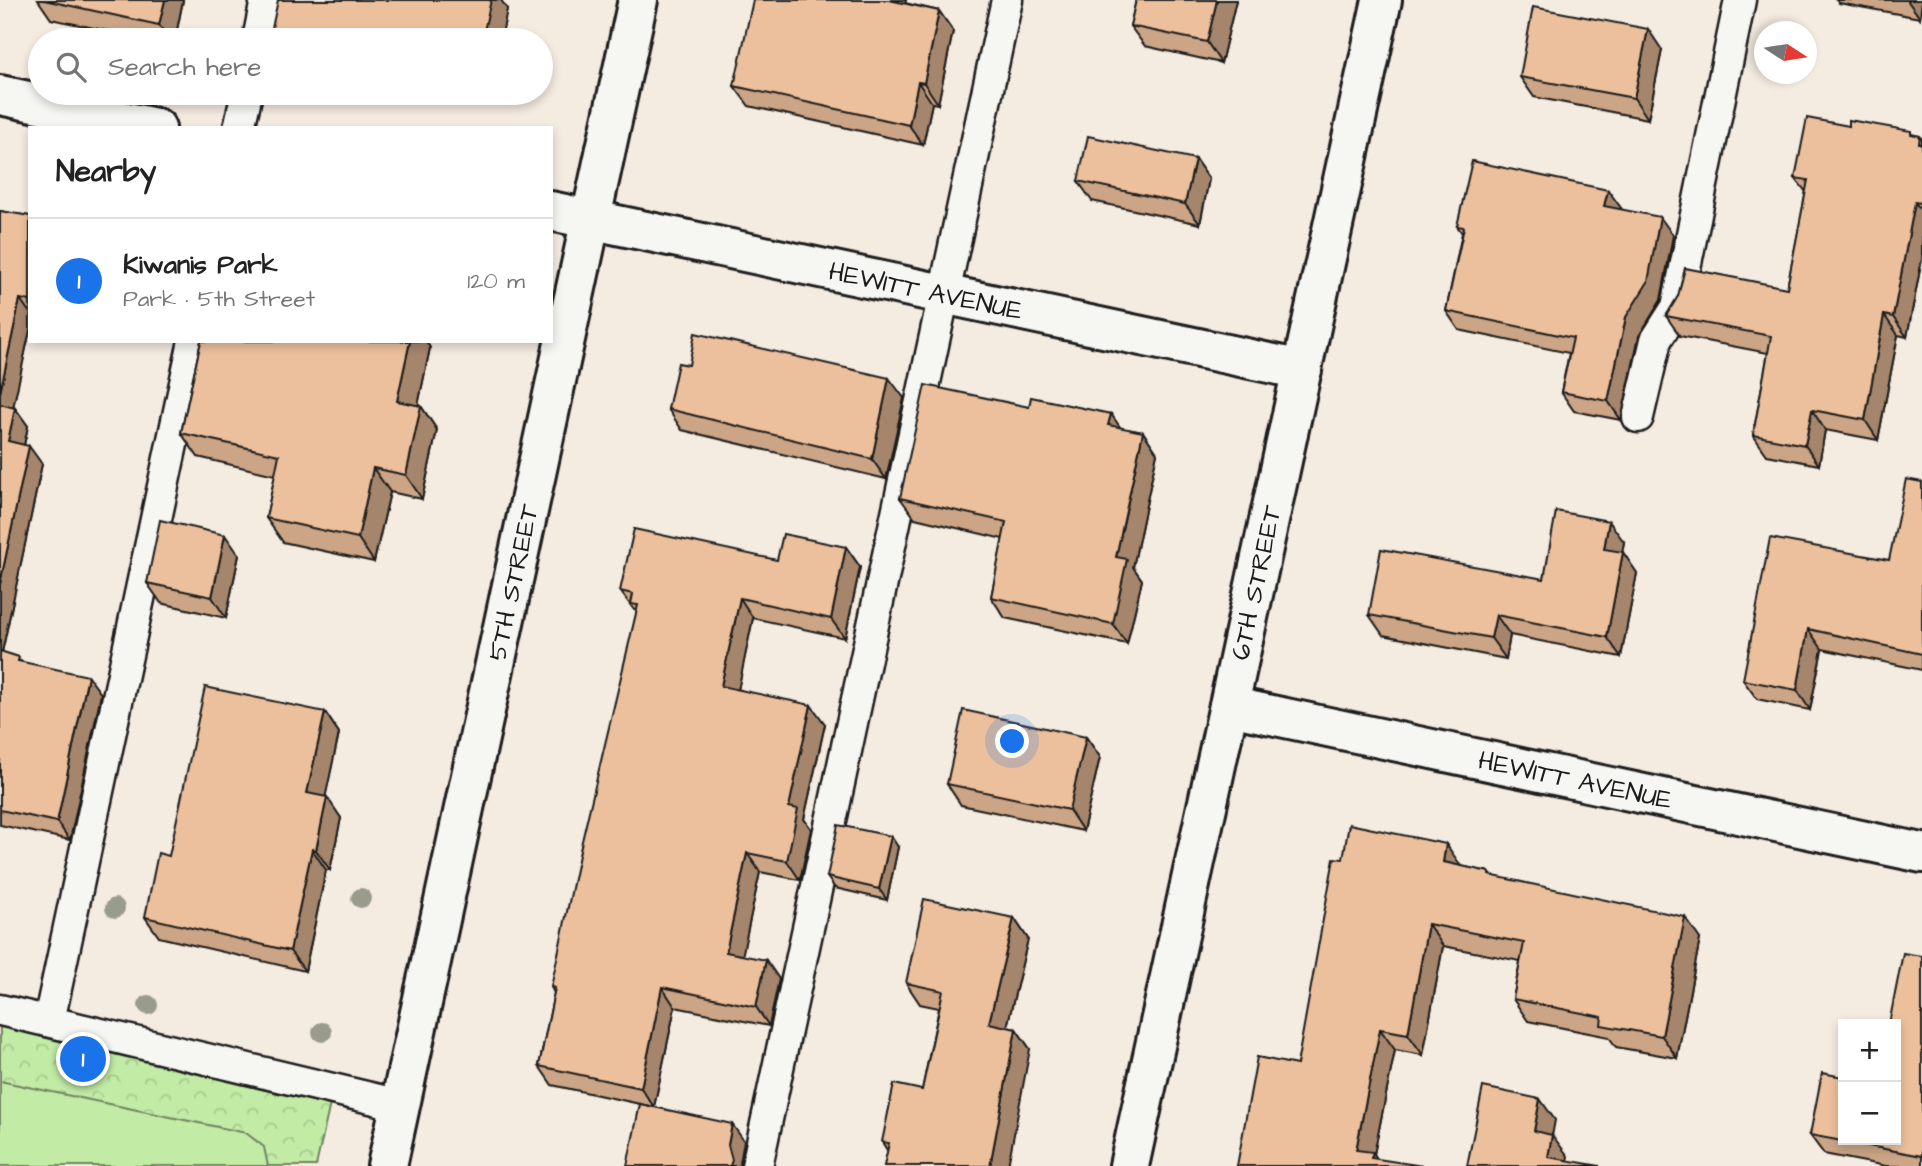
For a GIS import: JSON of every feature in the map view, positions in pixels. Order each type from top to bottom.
[{"type":"street","name":"5TH STREET","points":[[387,1166],[638,0]]},
{"type":"street","name":"6TH STREET","points":[[1129,1166],[1382,0]]},
{"type":"street","points":[[0,95],[28,101]]},
{"type":"street","points":[[47,105],[147,126]]},
{"type":"street","name":"HEWITT AVENUE","points":[[553,211],[1302,370]]},
{"type":"street","name":"HEWITT AVENUE","points":[[1229,706],[1922,853]]},
{"type":"lane","points":[[260,28],[266,0]]},
{"type":"lane","points":[[757,1166],[1007,0]]},
{"type":"lane","points":[[1638,417],[1656,340],[1678,307],[1740,0]]},
{"type":"lane","points":[[239,126],[244,105]]},
{"type":"lane","points":[[49,1021],[194,343]]},
{"type":"lane","points":[[0,1010],[400,1105]]},
{"type":"green space","points":[[0,1023],[332,1095],[316,1166],[0,1166]]},
{"type":"green space","points":[[0,1081],[246,1133],[264,1147],[268,1166],[0,1166]]},
{"type":"building","points":[[44,0],[165,0],[159,25]]},
{"type":"building","points":[[278,0],[491,0],[485,28],[272,28]]},
{"type":"building","points":[[753,0],[889,0],[939,11],[924,83],[918,82],[909,125],[734,86]]},
{"type":"building","points":[[1136,0],[1217,0],[1207,42],[1130,26]]},
{"type":"building","points":[[1533,7],[1648,29],[1634,98],[1520,77]]},
{"type":"building","points":[[1807,118],[1849,126],[1849,120],[1911,131],[1911,134],[1920,136],[1922,203],[1915,202],[1893,317],[1884,315],[1865,420],[1812,410],[1805,445],[1753,435],[1771,336],[1666,316],[1678,296],[1685,268],[1787,288],[1808,180],[1795,178]]},
{"type":"building","points":[[1088,136],[1195,159],[1185,204],[1078,181]]},
{"type":"building","points":[[1472,161],[1608,190],[1604,206],[1660,217],[1648,282],[1626,317],[1608,401],[1561,392],[1573,338],[1446,311],[1464,227],[1457,226]]},
{"type":"building","points":[[0,211],[28,216],[28,301],[20,299],[0,393]]},
{"type":"building","points":[[695,333],[889,378],[872,459],[668,409],[678,363],[689,365]]},
{"type":"building","points":[[201,343],[410,343],[397,401],[421,406],[406,475],[373,468],[358,538],[266,518],[279,455],[181,433]]},
{"type":"building","points":[[925,385],[1029,407],[1031,397],[1111,414],[1108,425],[1143,432],[1116,557],[1127,559],[1113,624],[991,597],[1006,522],[900,498]]},
{"type":"building","points":[[0,404],[15,408],[8,441],[29,446],[0,584]]},
{"type":"building","points":[[1906,479],[1922,482],[1922,654],[1808,629],[1797,690],[1743,680],[1770,538],[1889,560]]},
{"type":"building","points":[[1556,511],[1609,521],[1604,549],[1623,552],[1607,637],[1496,615],[1491,638],[1369,615],[1381,549],[1544,579]]},
{"type":"building","points":[[160,520],[225,535],[212,597],[147,583]]},
{"type":"building","points":[[634,529],[777,560],[783,534],[846,547],[831,619],[740,598],[721,686],[811,705],[789,807],[798,809],[787,861],[747,853],[726,952],[766,960],[756,1007],[662,987],[641,1088],[539,1066],[555,988],[551,987],[582,841],[638,605],[631,604],[633,594],[620,591]]},
{"type":"building","points":[[0,651],[19,657],[18,661],[88,676],[57,822],[0,810]]},
{"type":"building","points":[[205,687],[325,712],[307,793],[327,797],[316,850],[312,849],[290,951],[145,917],[158,853],[169,856]]},
{"type":"building","points":[[963,710],[1086,737],[1069,810],[947,784]]},
{"type":"building","points":[[1349,824],[1446,844],[1443,862],[1489,872],[1489,875],[1685,917],[1662,1036],[1601,1025],[1602,1017],[1513,999],[1524,943],[1428,924],[1408,1034],[1380,1029],[1356,1150],[1373,1152],[1371,1158],[1423,1166],[1237,1166],[1257,1057],[1297,1065],[1334,858],[1343,859]]},
{"type":"building","points":[[838,825],[891,836],[879,889],[827,877]]},
{"type":"building","points":[[924,899],[1014,918],[989,1023],[1016,1029],[990,1166],[884,1166],[889,1143],[882,1142],[894,1084],[922,1090],[943,991],[906,983]]},
{"type":"building","points":[[1903,953],[1922,956],[1922,1156],[1863,1145],[1901,1145],[1901,1019],[1890,1019]]},
{"type":"building","points":[[1822,1073],[1838,1076],[1838,1140],[1810,1135]]},
{"type":"building","points":[[1483,1087],[1540,1099],[1534,1131],[1552,1135],[1548,1157],[1600,1166],[1467,1166]]},
{"type":"building","points":[[640,1104],[732,1124],[728,1145],[732,1160],[730,1166],[627,1166]]},
{"type":"place","name":"Kiwanis Park","points":[[83,1059]]}]
